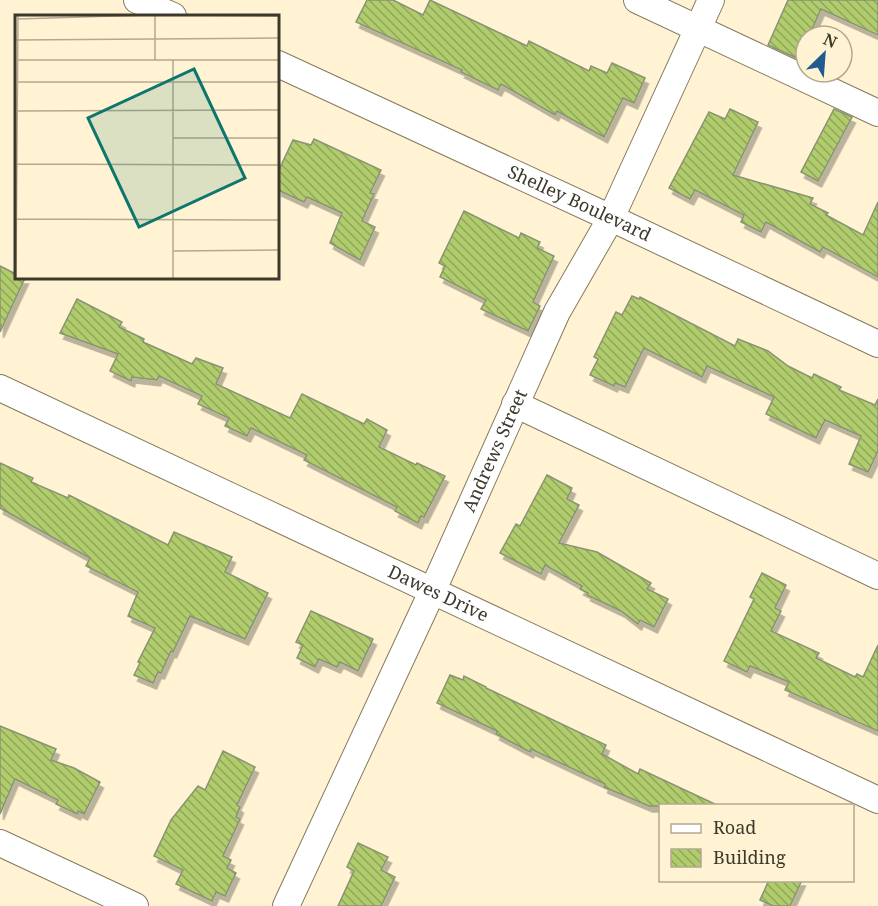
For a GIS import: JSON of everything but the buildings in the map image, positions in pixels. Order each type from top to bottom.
[{"type":"street","points":[[137,0],[171,15]]},
{"type":"street","points":[[637,0],[878,113]]},
{"type":"street","name":"Andrews Street","points":[[286,906],[432,591],[557,312],[611,218],[711,0]]},
{"type":"street","name":"Shelley Boulevard","points":[[279,64],[878,344]]},
{"type":"street","name":"Dawes Drive","points":[[0,388],[878,800]]},
{"type":"street","points":[[515,404],[878,576]]},
{"type":"street","points":[[0,843],[135,906]]}]
